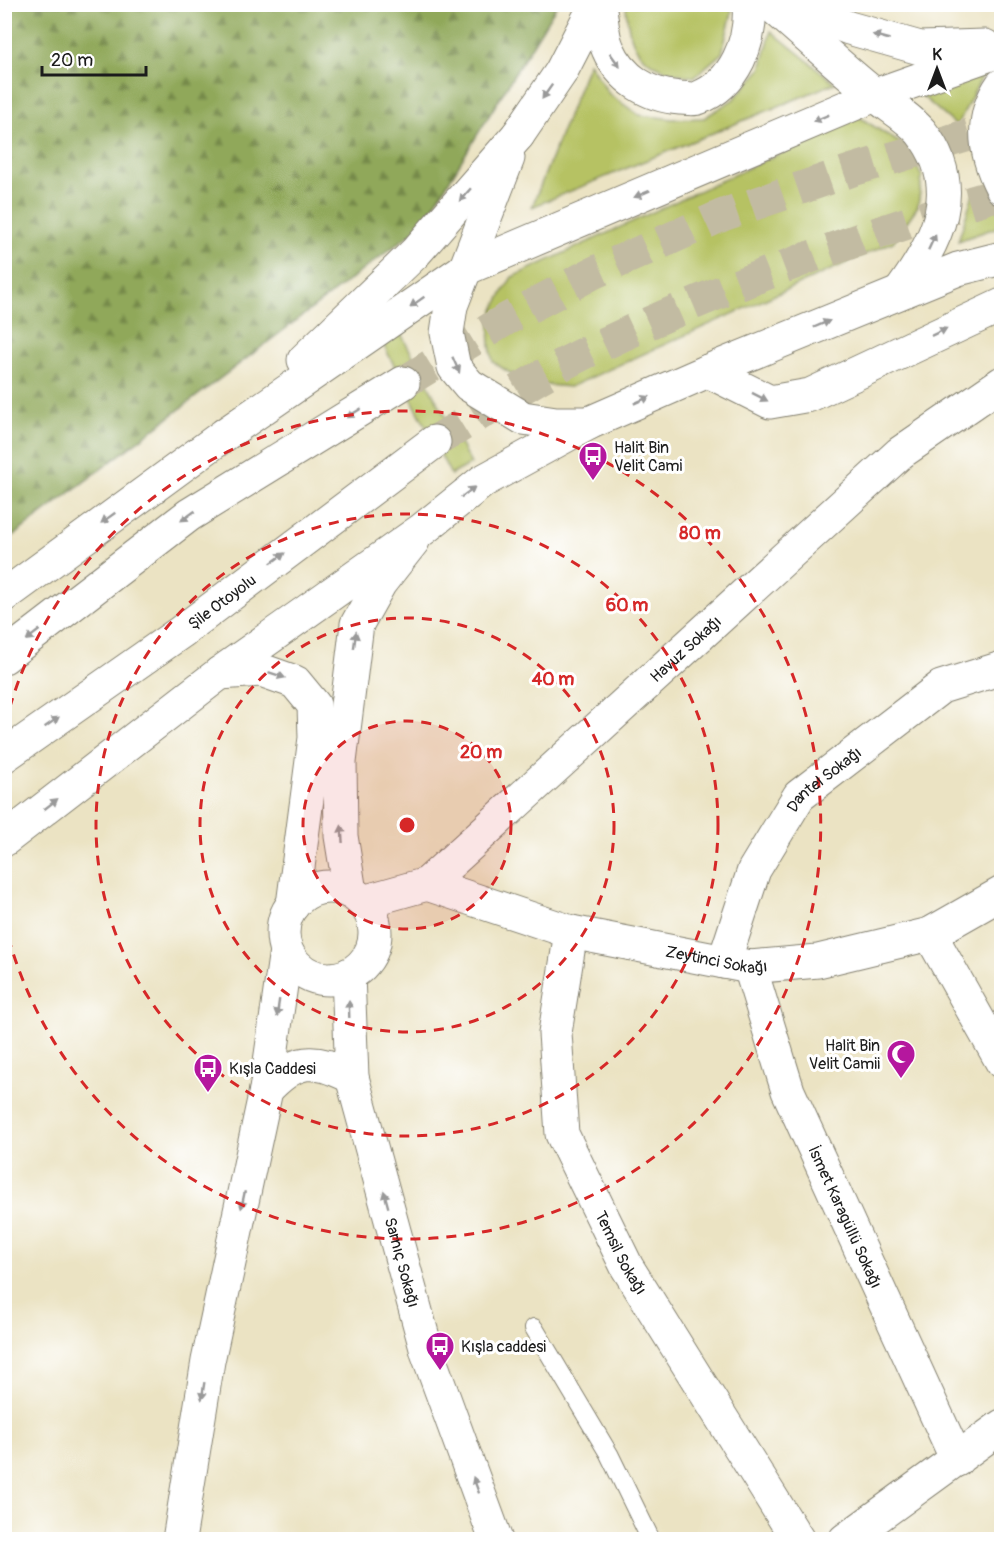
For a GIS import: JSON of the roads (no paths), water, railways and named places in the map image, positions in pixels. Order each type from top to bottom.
[{"type":"main road","points":[[597,4],[608,49],[629,79],[659,96],[697,99],[726,80],[744,50],[751,21],[749,4]]},
{"type":"main road","points":[[224,435],[391,277],[518,135],[561,72],[597,4]]},
{"type":"main road","points":[[770,4],[875,95],[900,113],[921,133],[938,164],[945,194],[936,234],[921,264],[901,291]]},
{"type":"main road","points":[[788,4],[849,28],[920,48],[1002,48]]},
{"type":"main road","points":[[4,596],[224,435],[465,269],[875,95],[1002,48]]},
{"type":"main road","points":[[1002,85],[986,115],[986,140],[990,161],[1002,188]]},
{"type":"main road","points":[[518,135],[451,306],[447,333],[454,367],[469,385],[523,418],[556,423],[589,423]]},
{"type":"main road","points":[[4,840],[220,673],[423,529],[483,481],[589,423],[708,371],[957,269],[1002,258]]},
{"type":"main road","points":[[708,371],[770,402],[810,395],[1002,304]]},
{"type":"main road","points":[[4,657],[189,515],[404,383]]},
{"type":"main road","name":"Havuz Sokağı","points":[[356,897],[427,884],[900,453],[1002,383]]},
{"type":"main road","name":"Şile Otoyolu","points":[[4,756],[181,632],[434,442]]},
{"type":"main road","points":[[286,950],[295,964],[306,973],[319,978],[334,979],[348,975],[365,962],[374,942],[375,928],[356,897],[341,836],[340,762],[357,624],[380,583],[423,529]]},
{"type":"main road","name":"Dantel Sokağı","points":[[737,964],[754,870],[799,796],[941,687],[1002,668]]},
{"type":"main road","points":[[220,673],[261,670],[296,682],[314,705],[315,738],[293,905]]},
{"type":"main road","name":"Zeytinci Sokağı","points":[[427,884],[571,933],[737,964],[818,961],[930,934],[1002,893]]},
{"type":"main road","points":[[179,1539],[208,1361],[266,1090],[286,950],[283,935],[285,919],[293,905],[305,894],[319,889],[335,888],[356,897]]},
{"type":"main road","name":"Temsil Sokağı","points":[[571,933],[555,1033],[562,1134],[627,1267],[798,1539]]},
{"type":"main road","points":[[930,934],[1002,1062]]},
{"type":"main road","name":"İsmet Karagüllü Sokağı","points":[[737,964],[788,1091],[957,1460]]},
{"type":"main road","name":"Sarnıç Sokağı","points":[[348,975],[352,1077],[428,1352],[496,1539]]},
{"type":"main road","points":[[266,1090],[284,1071],[304,1063],[327,1064],[352,1077]]},
{"type":"main road","points":[[845,1539],[1002,1426]]},
{"type":"lane","points":[[534,1328],[609,1454],[651,1539]]},
{"type":"tunnel","points":[[403,383],[505,320],[593,273],[723,215],[853,170],[1002,125]]},
{"type":"tunnel","points":[[434,442],[560,366],[682,308],[840,246],[1002,193]]},
{"type":"place","name":"Halit Bin Velit Cami","points":[[593,482]]},
{"type":"place","name":"Halit Bin Velit Camii","points":[[901,1080]]},
{"type":"place","name":"Kışla Caddesi","points":[[208,1094]]},
{"type":"place","name":"Kışla caddesi","points":[[440,1372]]}]
